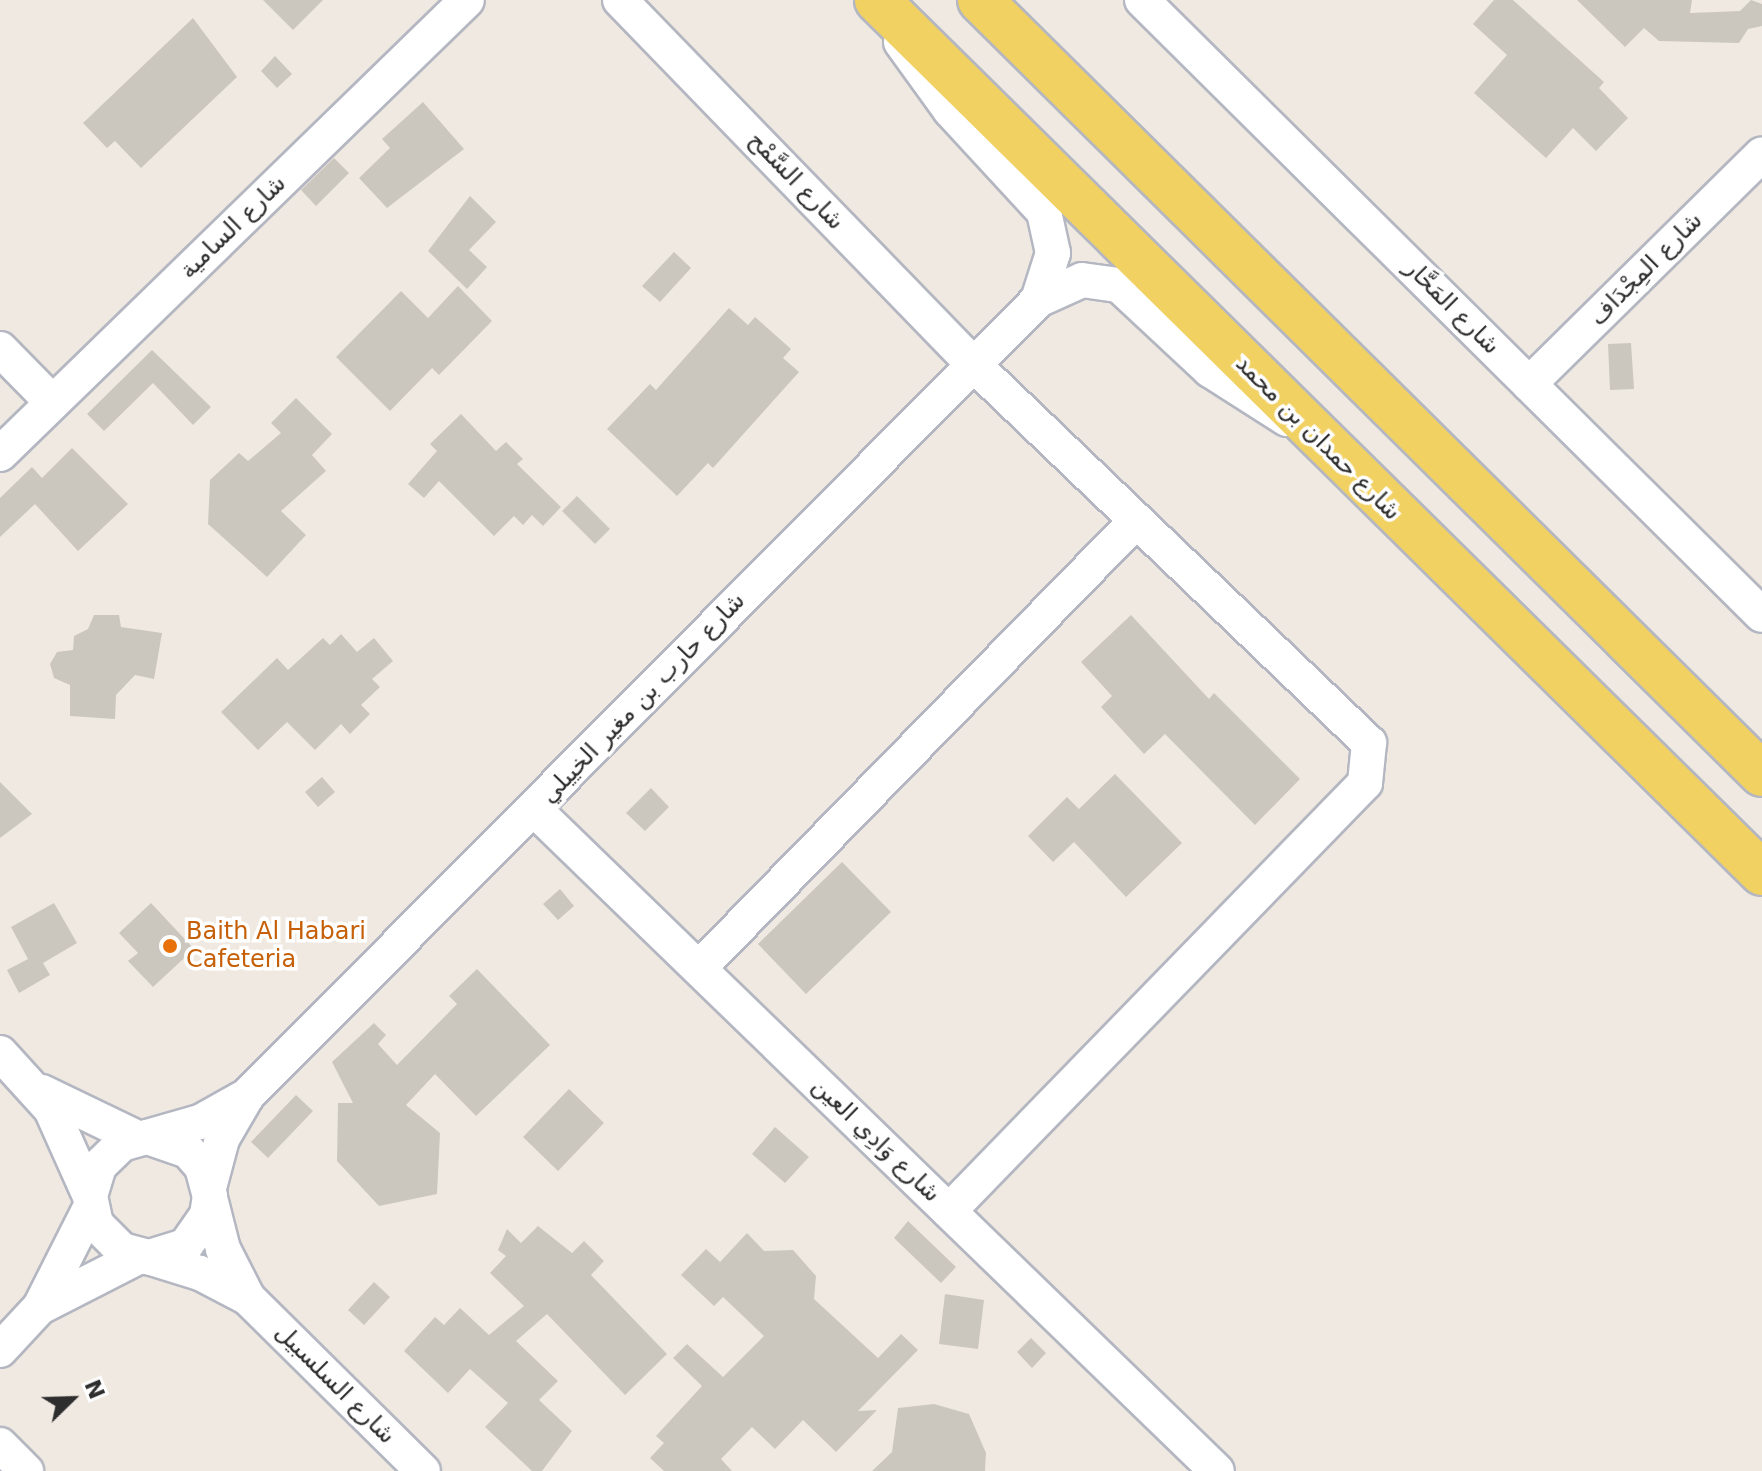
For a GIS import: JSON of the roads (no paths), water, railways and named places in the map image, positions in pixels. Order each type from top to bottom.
[{"type":"main road","name":"شارع حمدان بن محمد","points":[[877,0],[1762,873]]},
{"type":"main road","points":[[980,0],[1762,774]]},
{"type":"street","name":"شارع السامية","points":[[0,454],[467,0]]},
{"type":"street","name":"شارع السَّمْح","points":[[620,0],[971,362],[1369,743],[1365,783],[949,1211]]},
{"type":"street","name":"شارع حارب بن مغير الخييلي","points":[[877,0],[950,110],[1044,212],[1053,253],[1038,300]]},
{"type":"street","name":"شارع المَحَّار","points":[[1142,0],[1762,615]]},
{"type":"street","name":"شارع المِجْدَاف","points":[[1529,384],[1762,154]]},
{"type":"street","name":"شارع حارب بن مغير الخييلي","points":[[209,1192],[222,1139],[247,1096],[534,809],[971,362],[1038,300],[1082,280],[1119,285],[1210,370],[1309,429]]},
{"type":"street","points":[[0,349],[52,402]]},
{"type":"street","points":[[699,968],[1136,521]]},
{"type":"street","name":"شارع وَادِي العين","points":[[534,809],[1217,1471]]},
{"type":"street","points":[[0,1053],[32,1085],[67,1137],[107,1239],[144,1257]]},
{"type":"street","points":[[32,1085],[142,1138],[188,1151],[209,1192],[207,1215],[185,1246],[144,1257],[40,1307]]},
{"type":"street","name":"شارع حارب بن مغير الخييلي","points":[[142,1138],[200,1122],[247,1096]]},
{"type":"street","points":[[0,1350],[40,1307],[90,1201],[99,1166],[142,1138]]},
{"type":"street","name":"شارع السلسبيل","points":[[209,1192],[223,1249],[248,1298]]},
{"type":"street","name":"شارع السلسبيل","points":[[144,1257],[200,1273],[248,1298],[423,1471]]},
{"type":"street","points":[[0,1445],[26,1471]]},
{"type":"place","name":"Baith Al Habari Cafeteria","points":[[170,946]]}]
